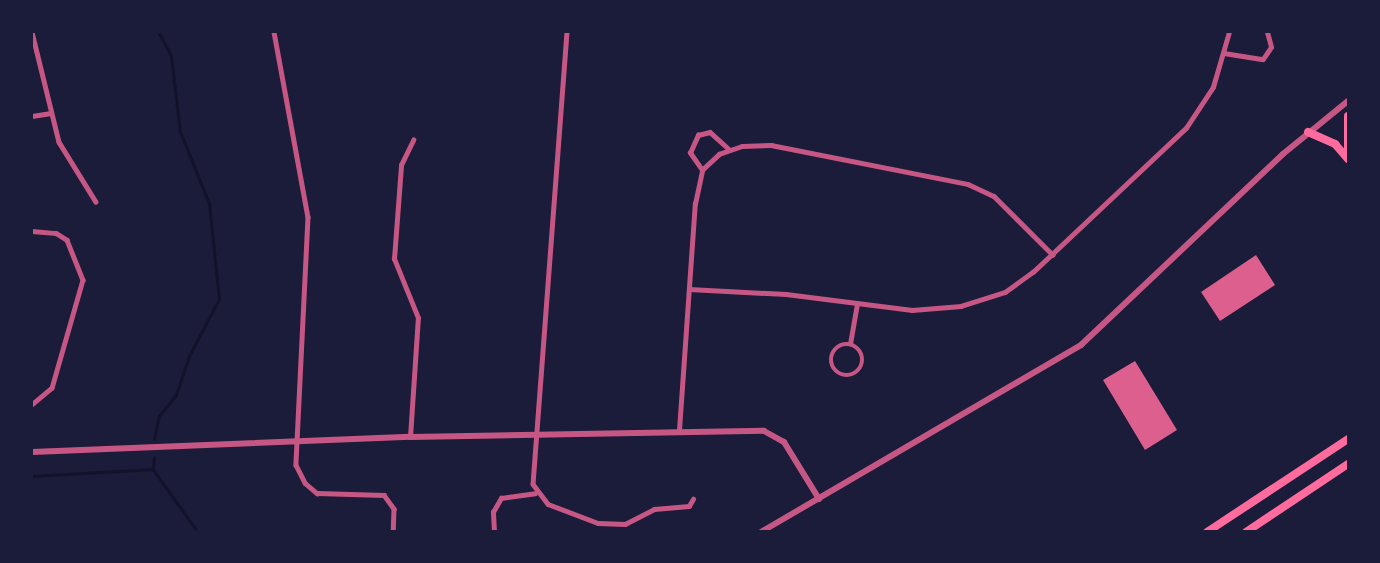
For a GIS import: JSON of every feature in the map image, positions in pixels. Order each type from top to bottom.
[{"type":"highway","points":[[1349,116],[1349,158]]},
{"type":"highway","points":[[1308,132],[1335,144],[1349,158]]},
{"type":"highway","points":[[1207,531],[1349,439]]},
{"type":"highway","points":[[1246,531],[1349,464]]},
{"type":"street","points":[[32,32],[51,113],[70,167],[96,202]]},
{"type":"street","points":[[274,32],[308,217],[296,466],[309,488],[330,495],[384,495],[394,509],[393,531]]},
{"type":"street","points":[[535,493],[537,433],[567,32]]},
{"type":"street","points":[[689,289],[771,292],[912,310],[961,306],[1005,292],[1053,255],[1186,128],[1206,102],[1229,32]]},
{"type":"street","points":[[1224,53],[1261,60],[1271,47],[1266,32]]},
{"type":"street","points":[[761,531],[1080,345],[1308,132],[1349,101]]},
{"type":"street","points":[[32,116],[51,113]]},
{"type":"street","points":[[702,170],[690,153],[698,135],[710,132],[729,149]]},
{"type":"street","points":[[410,437],[418,318],[394,259],[401,164],[412,140]]},
{"type":"street","points":[[679,430],[691,233],[702,170],[729,149],[771,145],[968,184],[1005,205],[1053,255]]},
{"type":"street","points":[[32,231],[56,233],[67,240],[83,279],[55,381],[32,405]]},
{"type":"street","points":[[850,344],[857,304]]},
{"type":"street","points":[[850,344],[860,351],[863,362],[857,373],[844,376],[834,370],[831,357],[839,346],[850,344]]},
{"type":"street","points":[[32,452],[537,433],[764,431],[784,442],[819,499]]},
{"type":"street","points":[[494,531],[493,512],[501,498],[535,493],[575,517],[616,524],[635,521],[654,509],[690,506],[693,499]]},
{"type":"building","points":[[1256,255],[1275,285],[1220,321],[1201,292]]},
{"type":"building","points":[[1135,361],[1177,430],[1145,450],[1103,380]]},
{"type":"waterway","points":[[154,439],[159,416],[176,395],[189,356],[219,299],[209,204],[180,132],[171,56],[158,32]]},
{"type":"waterway","points":[[153,468],[154,458]]},
{"type":"waterway","points":[[153,469],[198,532]]},
{"type":"waterway","points":[[32,476],[153,469]]}]
